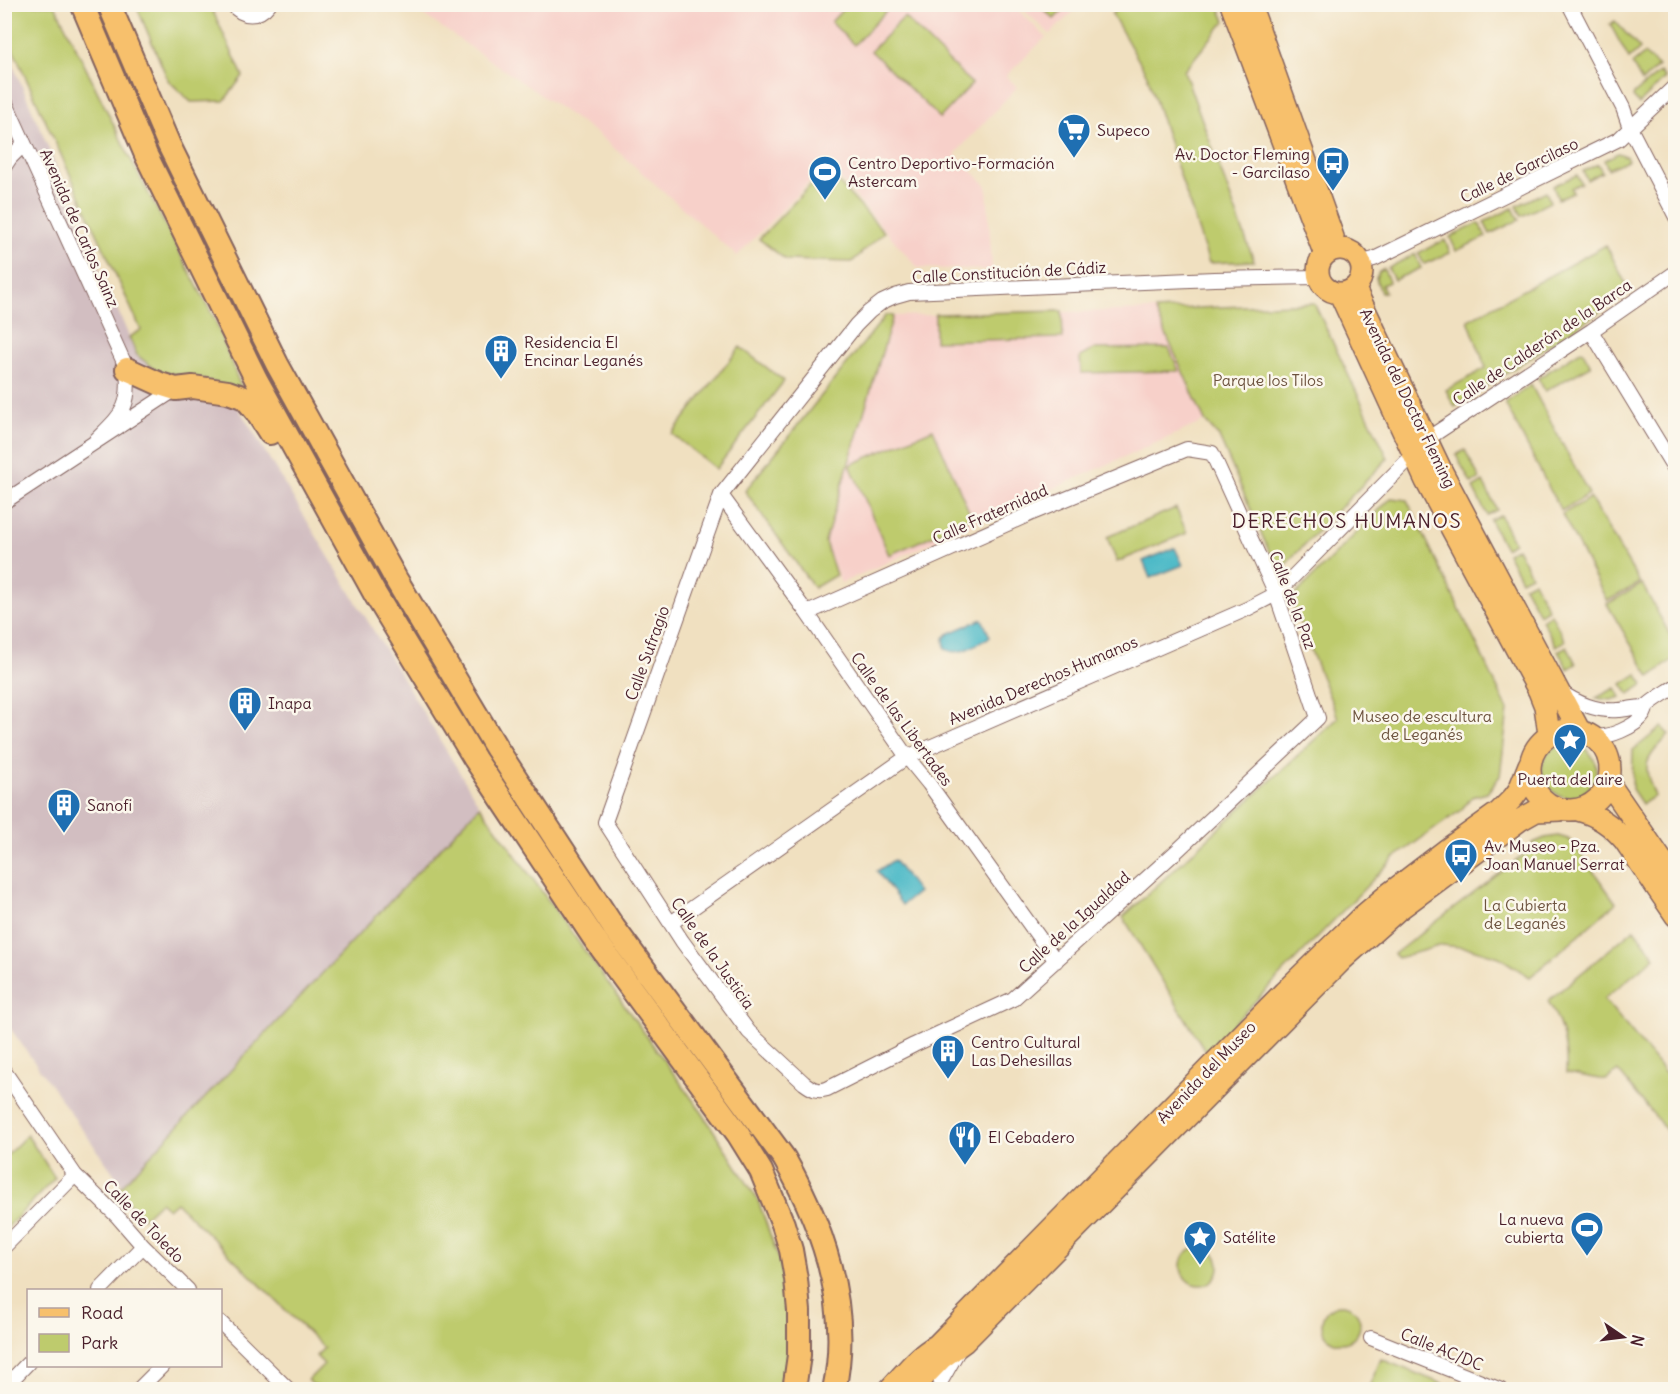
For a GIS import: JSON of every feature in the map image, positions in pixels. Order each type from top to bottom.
[{"type":"highway","points":[[82,4],[146,155],[256,379],[375,594],[475,759],[594,938],[732,1127],[761,1171],[783,1224],[791,1250],[796,1279],[800,1311],[799,1355],[794,1389]]},
{"type":"highway","points":[[109,4],[169,145],[277,364],[397,581],[497,749],[614,928],[784,1158],[801,1189],[821,1236],[836,1288],[840,1360],[834,1389]]},
{"type":"highway","points":[[127,369],[160,384],[176,388],[193,387],[228,392],[245,398],[256,411],[309,501],[375,594]]},
{"type":"main road","points":[[1231,4],[1331,252]]},
{"type":"main road","points":[[1250,4],[1331,252]]},
{"type":"main road","points":[[1352,251],[1362,262],[1363,277],[1348,292],[1325,289],[1318,277],[1318,265],[1331,252],[1352,251]]},
{"type":"main road","name":"Avenida del Doctor Fleming","points":[[1348,292],[1539,691],[1545,706],[1549,734]]},
{"type":"main road","name":"Avenida del Doctor Fleming","points":[[1421,448],[1448,483],[1559,691],[1586,733]]},
{"type":"main road","points":[[1570,810],[1588,806],[1597,800],[1604,792],[1610,771],[1606,752],[1600,743],[1586,733],[1569,729],[1549,734],[1539,742],[1533,753],[1529,765],[1530,780],[1537,794],[1547,804],[1600,818],[1616,831],[1676,916]]},
{"type":"main road","name":"Avenida del Museo","points":[[889,1389],[922,1355],[937,1345],[1291,985],[1358,920],[1391,892],[1499,812],[1513,798],[1522,784],[1529,765]]},
{"type":"main road","points":[[1608,782],[1670,868],[1676,882]]},
{"type":"main road","name":"Avenida del Museo","points":[[964,1342],[1334,968],[1381,924],[1467,857],[1526,816],[1536,812],[1570,810]]},
{"type":"main road","points":[[915,1388],[942,1358],[964,1342]]},
{"type":"street","points":[[232,4],[237,11],[251,15],[258,14],[269,4]]},
{"type":"street","points":[[1569,4],[1676,217]]},
{"type":"street","name":"Calle de Garcilaso","points":[[1362,262],[1385,254],[1619,139],[1676,85]]},
{"type":"street","name":"Avenida de Carlos Sainz","points":[[4,99],[127,369]]},
{"type":"street","points":[[4,167],[24,144]]},
{"type":"street","name":"Calle de Calderón de la Barca","points":[[1421,448],[1676,272]]},
{"type":"street","name":"Calle Constitución de Cádiz","points":[[721,495],[856,325],[882,302],[895,296],[909,292],[1214,279],[1318,277]]},
{"type":"street","points":[[1591,331],[1676,471]]},
{"type":"street","points":[[96,440],[126,406],[127,369]]},
{"type":"street","points":[[4,502],[176,388]]},
{"type":"street","name":"Avenida Derechos Humanos","points":[[671,923],[907,757],[1247,609],[1276,594],[1421,448]]},
{"type":"street","name":"Calle de la Paz","points":[[1187,449],[1212,453],[1276,594],[1318,718]]},
{"type":"street","name":"Calle Fraternidad","points":[[807,613],[1022,518],[1187,449]]},
{"type":"street","name":"Calle de las Libertades","points":[[721,495],[807,613],[907,757],[929,784],[1056,961]]},
{"type":"street","name":"Calle Sufragio","points":[[605,822],[721,495]]},
{"type":"street","points":[[1586,733],[1604,736],[1619,732],[1643,715],[1646,707],[1676,686]]},
{"type":"street","points":[[1559,691],[1603,710],[1618,711],[1638,706],[1646,707]]},
{"type":"street","name":"Calle de la Igualdad","points":[[812,1089],[827,1089],[1013,999],[1179,849],[1318,718]]},
{"type":"street","name":"Calle de la Justicia","points":[[605,822],[682,941],[749,1032],[812,1089]]},
{"type":"street","name":"Calle de Toledo","points":[[4,1071],[75,1175],[187,1289]]},
{"type":"street","points":[[4,1247],[75,1175]]},
{"type":"street","points":[[101,1289],[143,1246]]},
{"type":"street","points":[[222,1324],[282,1387]]},
{"type":"street","name":"Calle AC/DC","points":[[1371,1338],[1501,1389]]},
{"type":"street","points":[[940,1389],[941,1381],[964,1342]]},
{"type":"street","points":[[915,1388],[915,1374],[937,1345]]},
{"type":"street","points":[[4,1388],[27,1364]]},
{"type":"street","points":[[138,1389],[160,1367]]},
{"type":"shaded area","points":[[409,5],[1013,5],[1046,37],[1006,76],[1017,87],[955,154],[987,186],[992,270],[918,268],[827,164],[737,256],[599,135]]},
{"type":"shaded area","points":[[1018,5],[1080,5],[1050,34]]},
{"type":"shaded area","points":[[4,44],[137,355],[198,378],[238,407],[480,806],[122,1185],[5,1021]]},
{"type":"shaded area","points":[[1155,310],[1205,421],[841,583],[825,542],[893,316]]},
{"type":"green space","points":[[1123,4],[1218,5],[1225,21],[1184,71],[1254,261],[1209,263],[1147,75],[1112,14]]},
{"type":"green space","points":[[14,5],[55,5],[129,156],[215,320],[242,390],[198,378],[158,372],[137,355],[129,337],[141,330],[5,32],[4,8]]},
{"type":"green space","points":[[136,5],[210,5],[243,76],[224,101],[191,102],[168,80]]},
{"type":"green space","points":[[847,5],[892,5],[854,45],[831,22]]},
{"type":"green space","points":[[1039,5],[1068,5],[1054,19]]},
{"type":"green space","points":[[904,17],[972,84],[940,118],[871,51]]},
{"type":"green space","points":[[1615,21],[1640,49],[1629,59],[1610,24]]},
{"type":"green space","points":[[1644,54],[1658,66],[1642,82],[1632,64]]},
{"type":"green space","points":[[1660,72],[1665,78],[1639,104],[1633,97],[1634,94]]},
{"type":"green space","points":[[1618,153],[1626,156],[1628,160],[1608,169],[1604,160]]},
{"type":"green space","points":[[1598,164],[1602,172],[1587,180],[1583,171]]},
{"type":"green space","name":"Centro Deportivo-Formación Astercam","points":[[826,169],[884,232],[852,262],[786,260],[759,239]]},
{"type":"green space","points":[[1577,175],[1581,183],[1571,188],[1573,192],[1558,199],[1553,186]]},
{"type":"green space","points":[[1546,191],[1550,202],[1522,216],[1517,206]]},
{"type":"green space","points":[[1513,208],[1519,220],[1490,234],[1484,222]]},
{"type":"green space","points":[[1479,223],[1486,237],[1456,251],[1450,237]]},
{"type":"green space","points":[[1445,240],[1450,253],[1424,264],[1418,253]]},
{"type":"green space","points":[[1606,245],[1630,292],[1455,407],[1446,390],[1486,368],[1468,320]]},
{"type":"green space","points":[[1415,254],[1421,268],[1394,280],[1388,268]]},
{"type":"green space","points":[[1384,269],[1389,282],[1382,285],[1385,292],[1381,293],[1376,278]]},
{"type":"green space","name":"Parque los Tilos","points":[[1314,303],[1388,458],[1284,566],[1276,567],[1219,437],[1205,421],[1155,310]]},
{"type":"green space","points":[[1062,311],[1063,338],[935,341],[935,314]]},
{"type":"green space","points":[[886,315],[893,316],[825,542],[836,575],[814,588],[745,491]]},
{"type":"green space","points":[[740,347],[784,381],[716,469],[672,434]]},
{"type":"green space","points":[[1169,348],[1179,371],[1081,373],[1080,357],[1094,349]]},
{"type":"green space","points":[[1582,350],[1591,366],[1545,391],[1538,378]]},
{"type":"green space","points":[[1531,385],[1589,494],[1561,511],[1505,403]]},
{"type":"green space","points":[[933,429],[972,518],[889,555],[850,465]]},
{"type":"green space","points":[[1465,450],[1480,479],[1471,483],[1456,455]]},
{"type":"green space","points":[[1483,482],[1497,510],[1487,515],[1473,488]]},
{"type":"green space","name":"Museo de escultura de Leganés","points":[[1391,498],[1407,500],[1508,710],[1500,776],[1487,793],[1472,797],[1461,810],[1394,858],[1206,1052],[1123,917],[1338,718],[1293,606],[1294,596]]},
{"type":"green space","points":[[1590,498],[1640,583],[1607,601],[1562,514]]},
{"type":"green space","points":[[1176,508],[1187,533],[1117,562],[1107,537]]},
{"type":"green space","points":[[1500,515],[1514,543],[1505,548],[1490,520]]},
{"type":"green space","points":[[1517,548],[1531,575],[1521,580],[1507,553]]},
{"type":"green space","points":[[1534,581],[1548,609],[1539,614],[1524,586]]},
{"type":"green space","points":[[1642,584],[1675,644],[1675,658],[1650,677],[1607,604]]},
{"type":"green space","points":[[1551,614],[1565,641],[1556,646],[1542,620]]},
{"type":"green space","points":[[1567,646],[1576,664],[1568,669],[1558,651]]},
{"type":"green space","points":[[1637,674],[1644,684],[1629,694],[1622,684]]},
{"type":"green space","points":[[1615,688],[1621,697],[1611,700],[1596,698]]},
{"type":"green space","points":[[1662,727],[1669,735],[1650,756],[1647,768],[1655,796],[1642,804],[1632,789],[1633,750]]},
{"type":"green space","points":[[1569,743],[1579,745],[1588,751],[1594,760],[1596,770],[1594,780],[1588,789],[1579,795],[1569,797],[1559,795],[1550,789],[1544,780],[1542,770],[1544,760],[1550,751],[1559,745]]},
{"type":"green space","points":[[480,806],[703,1114],[758,1200],[786,1280],[789,1357],[783,1389],[321,1389],[308,1380],[324,1364],[316,1356],[324,1348],[176,1202],[168,1209],[160,1202],[143,1218],[117,1191]]},
{"type":"green space","name":"La Cubierta de Leganés","points":[[1558,836],[1573,843],[1616,903],[1530,977],[1499,957],[1469,948],[1442,945],[1398,958],[1394,954],[1534,847],[1533,843]]},
{"type":"green space","name":"La Cubierta de Leganés","points":[[1634,929],[1655,957],[1604,999],[1675,1085],[1675,1141],[1618,1071],[1606,1080],[1566,1073],[1563,1036],[1548,1001]]},
{"type":"green space","points":[[27,1135],[55,1178],[5,1230],[5,1157]]},
{"type":"green space","points":[[1200,1247],[1207,1248],[1213,1253],[1218,1259],[1218,1273],[1213,1279],[1207,1284],[1200,1285],[1193,1284],[1187,1279],[1182,1273],[1181,1266],[1182,1259],[1187,1253],[1193,1248]]},
{"type":"green space","points":[[1341,1305],[1354,1311],[1360,1324],[1354,1337],[1341,1343],[1328,1337],[1322,1324],[1328,1311]]},
{"type":"green space","points":[[1381,1359],[1455,1389],[1368,1389]]},
{"type":"water","points":[[1175,548],[1183,565],[1150,578],[1143,561]]},
{"type":"water","points":[[982,619],[990,637],[961,651],[955,652],[945,648],[944,638],[948,634]]},
{"type":"water","points":[[894,860],[918,892],[902,905],[877,871]]},
{"type":"place","name":"Supeco","points":[[1074,159]]},
{"type":"place","name":"Av. Doctor Fleming - Garcilaso","points":[[1333,192]]},
{"type":"place","name":"Centro Deportivo-Formación Astercam","points":[[825,201]]},
{"type":"place","name":"Residencia El Encinar Leganés","points":[[501,380]]},
{"type":"place","name":"Inapa","points":[[245,732]]},
{"type":"place","name":"Puerta del aire","points":[[1570,769]]},
{"type":"place","name":"Sanofi","points":[[64,834]]},
{"type":"place","name":"Av. Museo - Pza. Joan Manuel Serrat","points":[[1461,884]]},
{"type":"place","name":"Centro Cultural Las Dehesillas","points":[[948,1080]]},
{"type":"place","name":"El Cebadero","points":[[965,1166]]},
{"type":"place","name":"La nueva cubierta","points":[[1587,1257]]},
{"type":"place","name":"Satélite","points":[[1200,1266]]},
{"type":"district","name":"DERECHOS HUMANOS","points":[[1347,521]]}]
